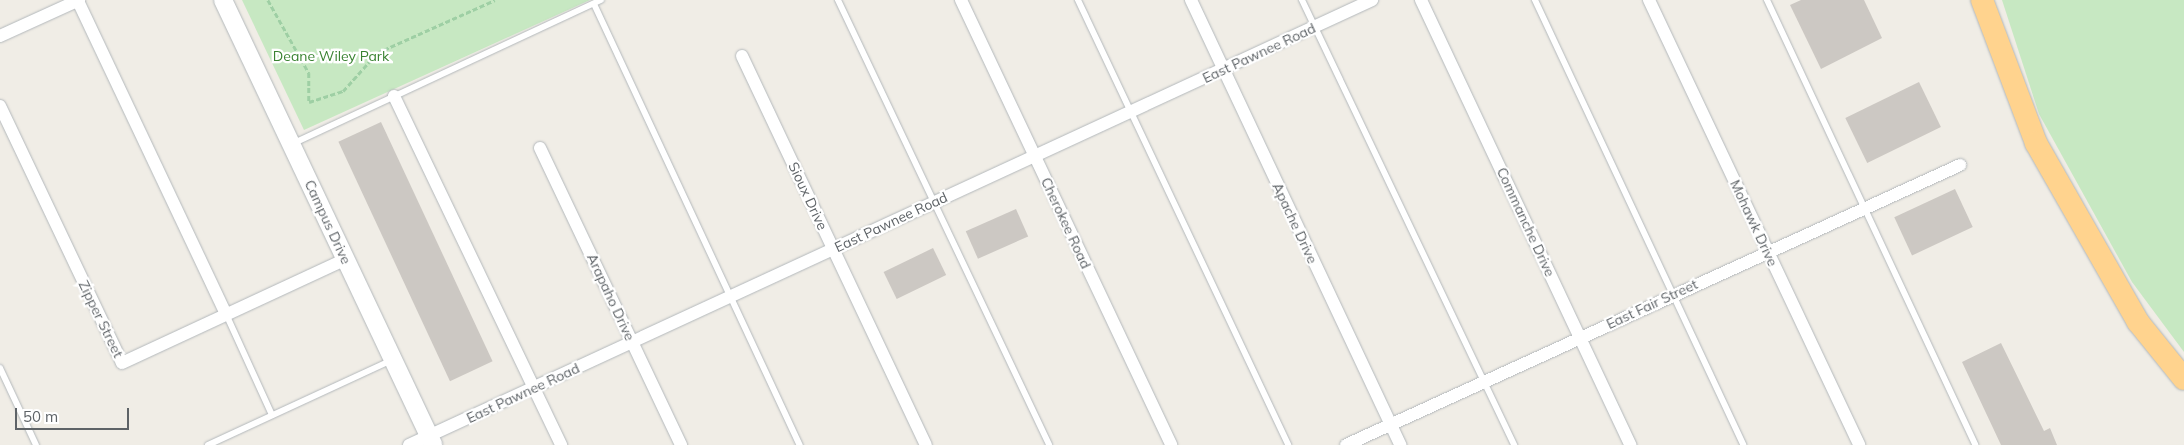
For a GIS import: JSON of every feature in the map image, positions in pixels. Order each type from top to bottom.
[{"type":"highway","points":[[1982,0],[2036,143],[2138,322],[2184,379]]},
{"type":"main road","name":"Campus Drive","points":[[223,0],[431,441]]},
{"type":"street","points":[[0,36],[79,0],[226,314]]},
{"type":"street","name":"Cherokee Road","points":[[961,0],[1171,445]]},
{"type":"street","name":"Apache Drive","points":[[1191,0],[1400,445]]},
{"type":"street","name":"East Pawnee Road","points":[[409,445],[431,441],[534,387],[1372,0]]},
{"type":"street","name":"Commanche Drive","points":[[1420,0],[1630,445]]},
{"type":"street","name":"Mohawk Drive","points":[[1649,0],[1859,445]]},
{"type":"street","name":"Sioux Drive","points":[[742,56],[926,445]]},
{"type":"street","points":[[394,96],[561,445]]},
{"type":"street","name":"Zipper Street","points":[[0,106],[122,363],[346,259]]},
{"type":"street","name":"Arapaho Drive","points":[[540,148],[681,445]]},
{"type":"street","name":"East Fair Street","points":[[1346,445],[1767,251],[1960,165]]},
{"type":"lane","points":[[291,144],[602,0]]},
{"type":"lane","points":[[838,0],[1049,445]]},
{"type":"lane","points":[[1078,0],[1288,445]]},
{"type":"lane","points":[[1302,0],[1514,445]]},
{"type":"lane","points":[[1535,0],[1743,445]]},
{"type":"lane","points":[[1767,0],[1975,445]]},
{"type":"lane","points":[[594,4],[729,298],[800,445]]},
{"type":"lane","points":[[226,314],[272,415]]},
{"type":"lane","points":[[208,445],[393,359]]},
{"type":"lane","points":[[0,368],[36,445]]},
{"type":"path","points":[[268,0],[309,73],[310,102],[343,91],[377,53],[495,0]]},
{"type":"green space","name":"Deane Wiley Park","points":[[242,0],[590,0],[304,130]]},
{"type":"green space","points":[[2002,0],[2184,0],[2184,352],[2132,282],[2039,114]]},
{"type":"building","points":[[1801,0],[1864,0],[1882,38],[1821,69],[1790,5]]},
{"type":"building","points":[[1919,82],[1941,127],[1867,163],[1845,118]]},
{"type":"building","points":[[381,122],[493,361],[450,381],[338,142]]},
{"type":"building","points":[[1955,189],[1973,227],[1912,255],[1894,217]]},
{"type":"building","points":[[1016,209],[1028,236],[978,259],[966,231]]},
{"type":"building","points":[[933,248],[946,275],[897,299],[884,272]]},
{"type":"building","points":[[2001,343],[2044,431],[2050,428],[2057,445],[2001,445],[1962,362]]}]
